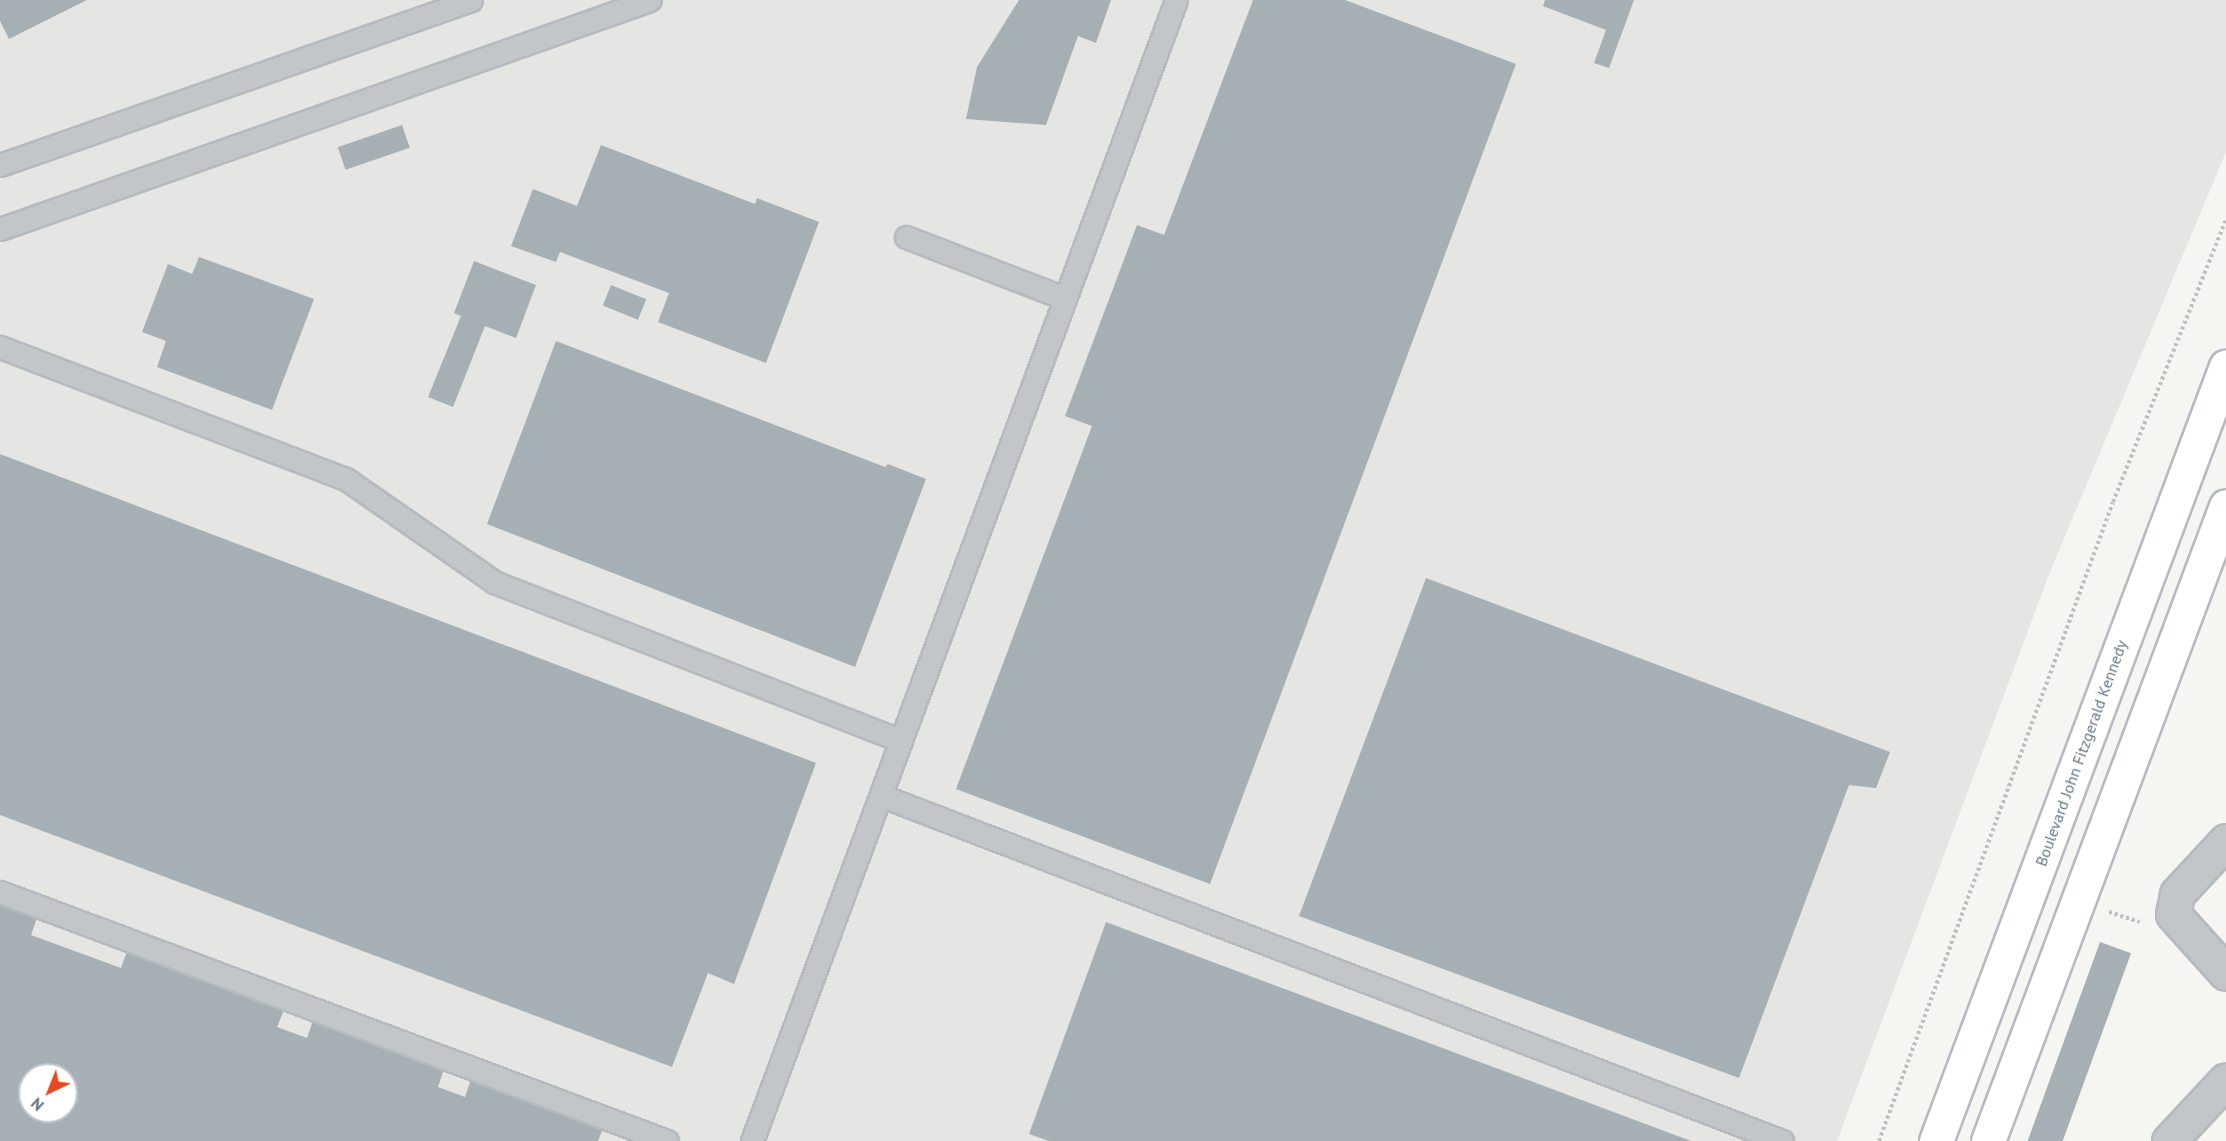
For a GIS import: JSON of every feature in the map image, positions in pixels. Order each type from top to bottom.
[{"type":"main road","name":"Boulevard John Fitzgerald Kennedy","points":[[1936,1141],[2226,366]]},
{"type":"main road","points":[[1988,1141],[2226,506]]},
{"type":"street","points":[[2226,841],[2177,894],[2173,914],[2226,973]]},
{"type":"street","points":[[2169,1141],[2226,1080]]},
{"type":"lane","points":[[0,165],[471,0]]},
{"type":"lane","points":[[0,229],[650,0]]},
{"type":"lane","points":[[752,1141],[1176,0]]},
{"type":"lane","points":[[906,237],[1065,298]]},
{"type":"lane","points":[[0,347],[346,479],[494,582],[901,741]]},
{"type":"lane","points":[[882,796],[1782,1141]]},
{"type":"lane","points":[[0,892],[667,1141]]},
{"type":"path","points":[[1879,1141],[2113,502],[2226,219]]},
{"type":"shaded area","points":[[0,0],[2226,0],[2226,152],[2050,572],[1837,1141],[0,1141]]},
{"type":"building","points":[[0,0],[87,0],[9,39],[0,21]]},
{"type":"building","points":[[1019,0],[1111,0],[1096,43],[1078,36],[1046,125],[966,119],[977,67]]},
{"type":"building","points":[[1253,0],[1345,0],[1516,64],[1210,884],[956,789],[1092,426],[1065,416],[1137,225],[1164,235]]},
{"type":"building","points":[[1545,0],[1634,0],[1609,68],[1594,63],[1606,30],[1543,6]]},
{"type":"building","points":[[402,125],[410,148],[346,170],[338,147]]},
{"type":"building","points":[[601,145],[755,204],[757,198],[819,222],[766,363],[658,322],[669,293],[560,252],[556,262],[511,246],[533,189],[577,206]]},
{"type":"building","points":[[199,257],[314,299],[272,410],[157,367],[166,341],[142,332],[168,264],[192,274]]},
{"type":"building","points":[[474,261],[536,285],[516,338],[485,326],[453,407],[428,397],[461,316],[454,313]]},
{"type":"building","points":[[611,285],[646,299],[638,320],[603,305]]},
{"type":"building","points":[[556,341],[885,467],[888,464],[926,479],[855,667],[487,524]]},
{"type":"building","points":[[0,454],[816,763],[734,984],[708,973],[672,1067],[0,815]]},
{"type":"building","points":[[1426,578],[1890,752],[1876,788],[1849,785],[1739,1078],[1299,916]]},
{"type":"building","points":[[0,904],[37,918],[31,935],[121,968],[127,951],[284,1010],[277,1027],[307,1038],[313,1021],[444,1069],[438,1087],[465,1097],[471,1079],[603,1128],[598,1141],[0,1141]]},
{"type":"building","points":[[1106,922],[1691,1141],[1049,1141],[1029,1134]]},
{"type":"building","points":[[2100,942],[2131,953],[2063,1141],[2028,1141]]}]
